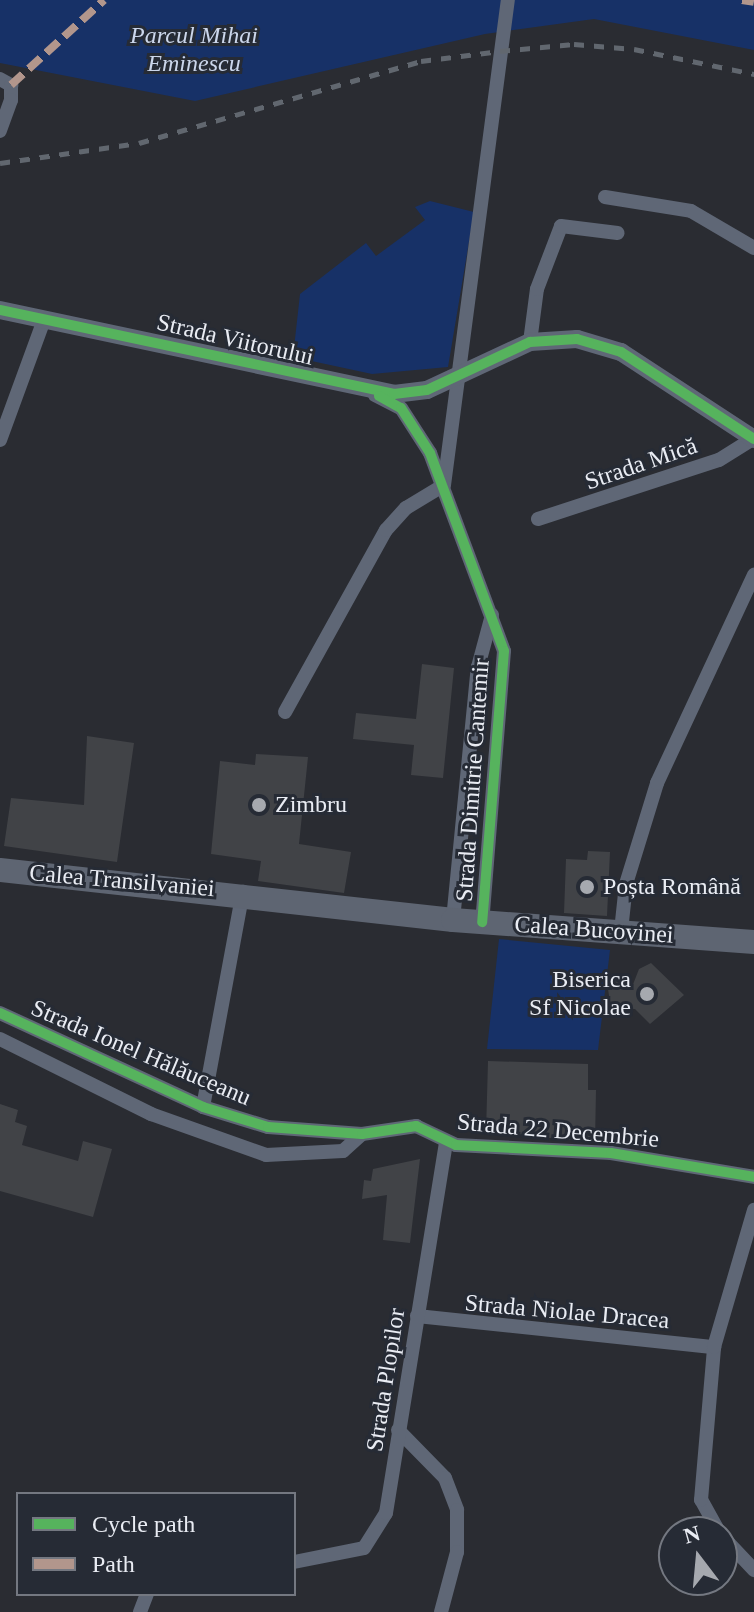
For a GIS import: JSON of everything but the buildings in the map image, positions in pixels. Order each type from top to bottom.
[{"type":"highway","name":"Calea Transilvaniei","points":[[1,875],[243,891]]},
{"type":"highway","name":"Calea Bucovinei","points":[[243,891],[453,920],[754,942]]},
{"type":"street","name":"Strada Dimitrie Cantemir","points":[[444,485],[508,0]]},
{"type":"street","points":[[0,79],[11,85],[11,100],[0,131]]},
{"type":"street","points":[[605,197],[691,211],[754,248]]},
{"type":"street","points":[[618,233],[561,226],[537,289],[530,342],[577,339],[621,352],[753,439]]},
{"type":"street","name":"Strada Viitorului","points":[[0,310],[371,393],[411,393],[530,342]]},
{"type":"street","points":[[0,440],[44,320]]},
{"type":"street","name":"Strada Dimitrie Cantemir","points":[[371,393],[414,423],[444,485],[492,615],[506,669],[482,922]]},
{"type":"street","name":"Strada Mică","points":[[538,519],[719,460],[753,439]]},
{"type":"street","points":[[285,712],[386,530],[444,485]]},
{"type":"street","points":[[621,931],[626,884],[657,783],[754,575]]},
{"type":"street","name":"Strada Dimitrie Cantemir","points":[[453,920],[478,667],[492,615]]},
{"type":"street","points":[[203,1107],[243,891]]},
{"type":"street","name":"Strada Ionel Hălăuceanu","points":[[0,1013],[203,1107],[287,1131],[362,1134]]},
{"type":"street","name":"Strada Ionel Hălăuceanu","points":[[0,1039],[151,1114],[266,1155],[343,1151],[362,1134]]},
{"type":"street","name":"Strada 22 Decembrie","points":[[362,1134],[416,1126],[446,1141],[611,1153],[754,1177]]},
{"type":"street","name":"Strada Plopilor","points":[[296,1562],[348,1556],[373,1538],[386,1513],[446,1141]]},
{"type":"street","points":[[710,1516],[701,1500],[714,1347],[754,1210]]},
{"type":"street","name":"Strada Niolae Dracea","points":[[417,1316],[714,1347]]},
{"type":"street","points":[[398,1430],[434,1463],[457,1510],[455,1562],[441,1612]]},
{"type":"street","points":[[738,1553],[754,1570]]},
{"type":"green space","name":"Parcul Mihai Eminescu","points":[[0,0],[754,0],[754,50],[594,19],[485,34],[195,101],[0,63]]},
{"type":"green space","points":[[430,201],[474,212],[448,367],[372,374],[293,357],[300,294],[366,243],[376,256],[425,220],[415,207]]},
{"type":"green space","points":[[499,939],[610,950],[598,1050],[487,1049]]},
{"type":"railway","points":[[0,163],[139,143],[421,61],[500,51],[574,44],[634,49],[754,74]]},
{"type":"marked path","points":[[11,85],[104,0]]},
{"type":"marked path","points":[[742,0],[754,2]]},
{"type":"cycle path","points":[[0,310],[394,394],[427,390],[530,342],[577,339],[621,352],[754,439]]},
{"type":"cycle path","points":[[379,396],[401,408],[430,453],[504,651],[482,922]]},
{"type":"cycle path","points":[[0,1013],[203,1107],[268,1127],[362,1134],[416,1126],[456,1145],[611,1153],[754,1177]]},
{"type":"place","name":"Zimbru","points":[[259,805]]},
{"type":"place","name":"Poșta Română","points":[[587,887]]},
{"type":"place","name":"Biserica Sf Nicolae","points":[[647,994]]}]
